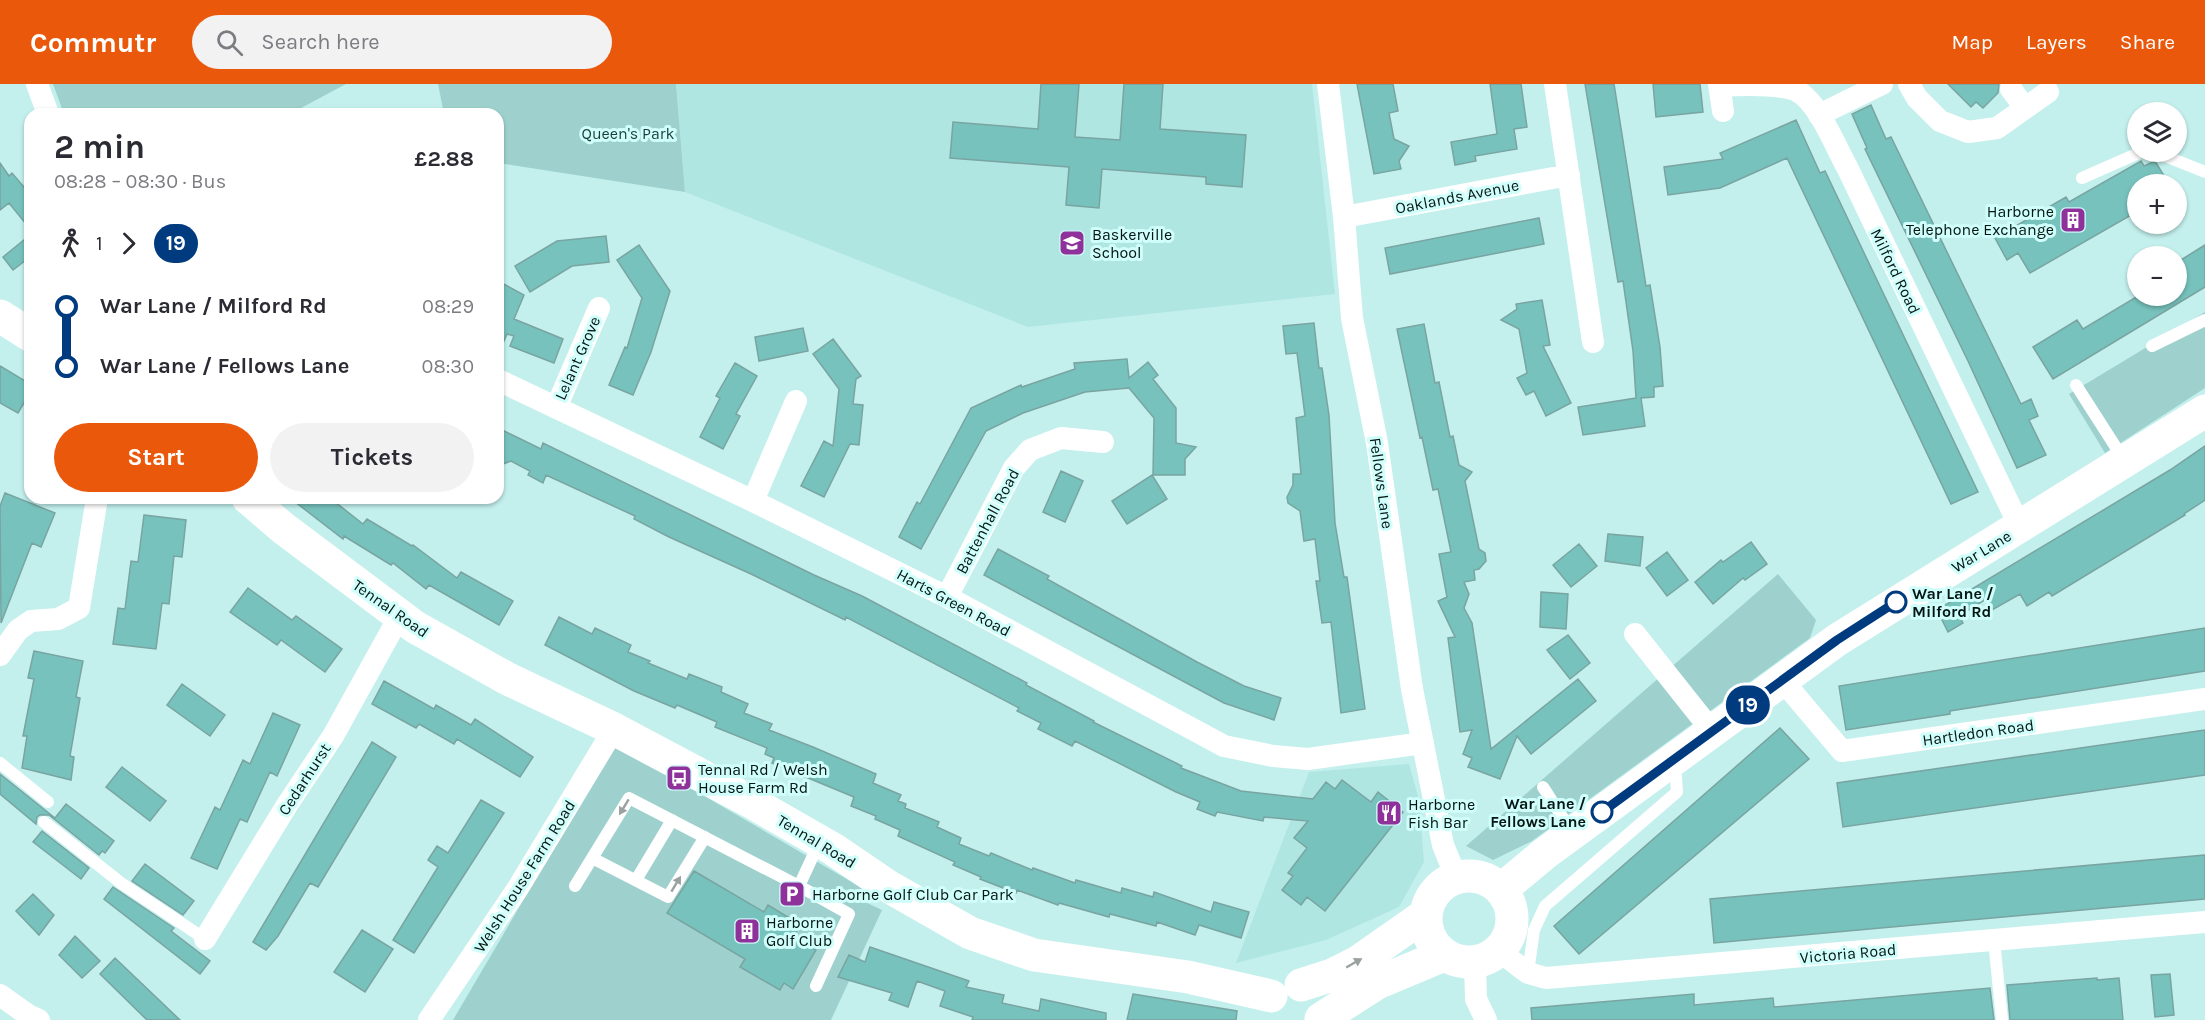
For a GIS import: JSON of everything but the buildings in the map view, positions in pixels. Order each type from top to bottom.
[{"type":"street","points":[[37,84],[46,108]]},
{"type":"street","name":"Fellows Lane","points":[[1328,84],[1344,217],[1352,318],[1377,443],[1412,689],[1443,845],[1456,878]]},
{"type":"street","points":[[1555,84],[1593,342]]},
{"type":"street","points":[[1819,115],[1882,84]]},
{"type":"street","points":[[1909,84],[1917,98],[1940,121],[1968,132],[1997,128],[2048,92]]},
{"type":"street","name":"Milford Road","points":[[1723,111],[1719,85],[1749,85],[1794,87],[1819,115],[2020,527]]},
{"type":"street","points":[[2010,89],[2025,108]]},
{"type":"street","name":"Oaklands Avenue","points":[[1344,217],[1569,175]]},
{"type":"street","name":"Lelant Grove","points":[[556,408],[599,308]]},
{"type":"street","points":[[0,316],[24,331]]},
{"type":"street","name":"Harts Green Road","points":[[504,383],[753,501],[947,597],[1224,746],[1273,756],[1308,759],[1423,743]]},
{"type":"street","points":[[753,501],[796,401]]},
{"type":"street","name":"War Lane","points":[[1502,890],[1573,833],[1837,640],[2205,411]]},
{"type":"street","name":"Battenhall Road","points":[[947,597],[1014,468],[1030,450],[1061,438],[1103,442]]},
{"type":"street","points":[[0,655],[18,630],[31,621],[58,619],[79,608],[96,504]]},
{"type":"street","name":"Tennal Road","points":[[255,504],[399,617],[508,679],[614,729],[753,803],[820,842],[886,885],[970,933],[1034,955],[1188,977],[1280,1000]]},
{"type":"street","name":"Cedarhurst","points":[[205,939],[287,805],[333,736],[399,617]]},
{"type":"street","points":[[1635,634],[1712,731]]},
{"type":"street","name":"Hartledon Road","points":[[1783,681],[1842,751],[2205,699]]},
{"type":"street","name":"Welsh House Farm Road","points":[[429,1020],[518,888],[614,729]]},
{"type":"street","points":[[1321,1019],[1377,983],[1472,956],[1507,940],[1512,928],[1512,915],[1509,902],[1502,890],[1481,877],[1468,875],[1444,883],[1435,891],[1428,902],[1425,915],[1429,938],[1435,947],[1472,956]]},
{"type":"street","points":[[1280,1000],[1358,962],[1425,915]]},
{"type":"street","name":"Victoria Road","points":[[1472,956],[1546,978],[2205,922]]},
{"type":"street","points":[[1472,956],[1476,999],[1486,1020]]},
{"type":"street","points":[[1280,1000],[1311,990],[1318,998],[1322,1008],[1321,1019]]},
{"type":"street","points":[[0,995],[39,1020]]},
{"type":"lane","points":[[2082,178],[2127,158]]},
{"type":"lane","points":[[2180,162],[2205,172]]},
{"type":"lane","points":[[2152,346],[2205,320]]},
{"type":"lane","points":[[2076,385],[2125,461]]},
{"type":"lane","points":[[1528,973],[1534,930],[1545,906],[1677,792],[1674,760]]},
{"type":"lane","points":[[0,763],[48,802]]},
{"type":"lane","points":[[1543,787],[1573,833]]},
{"type":"lane","points":[[575,886],[629,798],[800,886],[849,914],[816,986]]},
{"type":"lane","points":[[636,880],[672,820]]},
{"type":"lane","points":[[44,822],[121,883],[205,939]]},
{"type":"lane","points":[[592,858],[668,897],[705,837]]},
{"type":"lane","points":[[800,886],[820,842]]},
{"type":"lane","points":[[1994,940],[2002,1020]]},
{"type":"shaded area","name":"Baskerville School","points":[[676,84],[1312,84],[1335,294],[1028,327],[685,192]]},
{"type":"shaded area","points":[[1409,764],[1419,800],[1424,862],[1399,907],[1326,940],[1236,963],[1309,772]]},
{"type":"green space","points":[[53,84],[346,84],[301,108],[62,108]]},
{"type":"green space","name":"Queen's Park","points":[[438,84],[676,84],[685,192],[504,164],[504,108],[443,108]]},
{"type":"green space","points":[[2205,312],[2205,388],[2105,453],[2069,394]]},
{"type":"green space","points":[[1778,574],[1816,620],[1810,638],[1532,841],[1493,860],[1466,846]]},
{"type":"green space","name":"Harborne Golf Club","points":[[615,744],[869,892],[865,902],[882,910],[831,1020],[453,1020]]},
{"type":"bus line","name":"19","points":[[1602,812],[1837,640],[1896,602]]},
{"type":"place","name":"Harborne Telephone Exchange","points":[[2073,220]]},
{"type":"place","name":"Baskerville School","points":[[1072,243]]},
{"type":"place","name":"War Lane / Milford Rd","points":[[1896,602]]},
{"type":"place","name":"Tennal Rd / Welsh House Farm Rd","points":[[679,778]]},
{"type":"place","name":"War Lane / Fellows Lane","points":[[1602,812]]},
{"type":"place","name":"Harborne Fish Bar","points":[[1389,813]]},
{"type":"place","name":"Harborne Golf Club Car Park","points":[[792,894]]},
{"type":"place","name":"Harborne Golf Club","points":[[747,931]]}]
